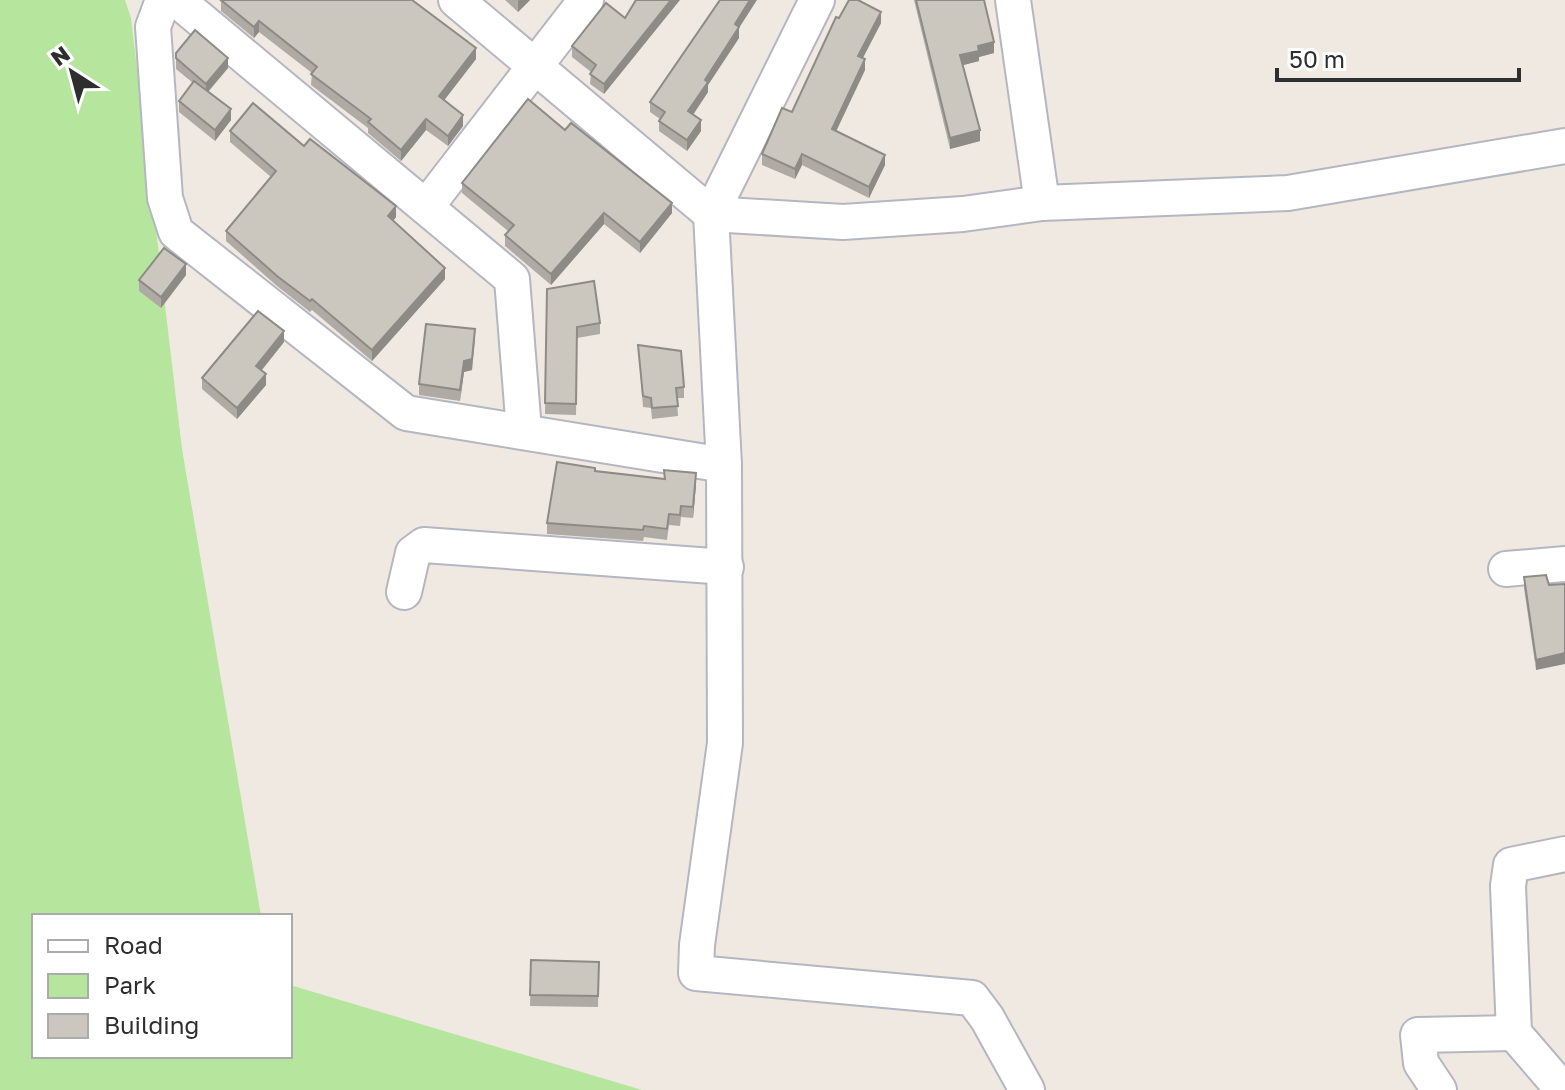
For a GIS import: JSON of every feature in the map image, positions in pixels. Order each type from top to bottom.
[{"type":"street","points":[[163,0],[153,27],[165,198],[176,232],[406,413],[724,465]]},
{"type":"street","points":[[177,0],[512,279],[524,431]]},
{"type":"street","points":[[456,0],[711,214],[843,222],[963,214],[1042,203],[1288,193],[1565,146]]},
{"type":"street","points":[[426,207],[586,0]]},
{"type":"street","points":[[817,0],[711,214],[724,465],[725,743],[697,945],[696,973],[972,998],[987,1018],[1027,1090]]},
{"type":"street","points":[[1013,0],[1042,203]]},
{"type":"street","points":[[404,592],[413,553],[424,545],[726,567]]},
{"type":"street","points":[[1506,569],[1565,564]]},
{"type":"street","points":[[1563,1090],[1514,1033],[1508,886],[1511,865],[1565,854]]},
{"type":"street","points":[[1439,1090],[1421,1063],[1418,1035],[1514,1033]]},
{"type":"green space","points":[[0,0],[125,0],[131,18],[182,449],[261,914],[32,914],[32,1058],[292,1058],[292,986],[642,1090],[0,1090]]},
{"type":"building","points":[[221,0],[412,0],[476,48],[439,96],[463,115],[448,136],[426,119],[401,150],[368,122],[371,119],[311,74],[317,67],[259,21],[254,27]]},
{"type":"building","points":[[636,0],[671,0],[604,84],[590,74],[596,65],[572,46],[606,3],[625,18]]},
{"type":"building","points":[[720,0],[750,0],[735,24],[739,27],[688,111],[701,120],[687,140],[659,121],[665,112],[650,102]]},
{"type":"building","points":[[849,0],[858,0],[881,12],[858,56],[865,59],[832,129],[885,155],[869,187],[802,154],[795,169],[762,154],[782,108],[792,112],[836,17],[839,18]]},
{"type":"building","points":[[916,0],[984,0],[994,42],[978,46],[979,51],[960,55],[980,130],[950,138]]},
{"type":"building","points":[[195,30],[228,58],[206,84],[176,58],[176,53]]},
{"type":"building","points":[[194,81],[231,109],[215,130],[179,101]]},
{"type":"building","points":[[528,99],[565,130],[571,123],[672,203],[640,242],[604,213],[551,274],[505,235],[514,225],[462,183]]},
{"type":"building","points":[[253,103],[304,146],[310,139],[396,206],[388,216],[445,268],[372,350],[312,299],[310,301],[277,276],[226,231],[276,171],[230,131]]},
{"type":"building","points":[[164,248],[186,264],[161,297],[139,280]]},
{"type":"building","points":[[594,281],[600,323],[577,327],[576,404],[545,403],[547,289]]},
{"type":"building","points":[[258,311],[284,331],[256,366],[266,374],[237,408],[202,378]]},
{"type":"building","points":[[426,324],[475,329],[472,359],[464,361],[460,390],[419,384]]},
{"type":"building","points":[[638,345],[681,351],[684,387],[676,388],[678,406],[652,408],[651,398],[643,396]]},
{"type":"building","points":[[557,462],[595,468],[595,471],[665,479],[664,470],[696,473],[693,507],[681,506],[680,515],[669,514],[667,529],[547,523]]},
{"type":"building","points":[[1546,575],[1549,585],[1565,584],[1565,653],[1536,660],[1524,577]]},
{"type":"building","points":[[531,960],[599,962],[598,996],[530,995]]}]
